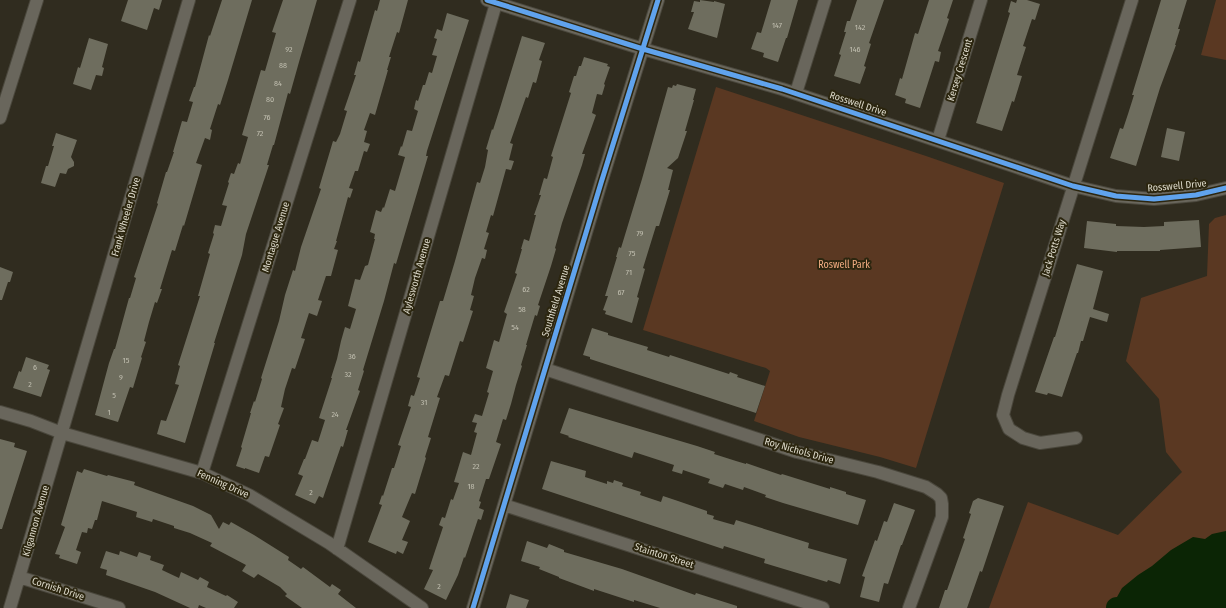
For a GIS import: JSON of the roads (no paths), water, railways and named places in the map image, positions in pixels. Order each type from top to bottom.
[{"type":"street","points":[[0,118],[37,0]]},
{"type":"street","name":"Frank Wheeler Drive","points":[[62,433],[190,0]]},
{"type":"street","name":"Montague Avenue","points":[[202,473],[350,0]]},
{"type":"street","name":"Southfield Avenue","points":[[473,608],[601,183],[658,0]]},
{"type":"street","points":[[796,93],[825,0]]},
{"type":"street","name":"Kersey Crescent","points":[[938,140],[981,0]]},
{"type":"street","name":"Jack Potts Way","points":[[1076,438],[1040,443],[1023,438],[1009,429],[1003,415],[1132,0]]},
{"type":"street","name":"Rosswell Drive","points":[[494,1],[643,49],[796,93],[1073,186],[1116,196],[1154,199],[1196,195],[1226,188]]},
{"type":"street","name":"Aylesworth Avenue","points":[[337,549],[494,1]]},
{"type":"street","name":"Roy Nichols Drive","points":[[545,369],[791,450],[878,472],[933,491],[941,498],[942,517],[909,608]]},
{"type":"street","name":"Fenning Drive","points":[[0,412],[62,433],[202,473],[249,495],[337,549],[422,608]]},
{"type":"street","name":"Kilgannon Avenue","points":[[10,608],[62,433]]},
{"type":"street","name":"Stainton Street","points":[[504,505],[823,608]]},
{"type":"street","name":"Cornish Drive","points":[[19,577],[119,608]]},
{"type":"park label","name":"Roswell Park","points":[[844,265]]}]
